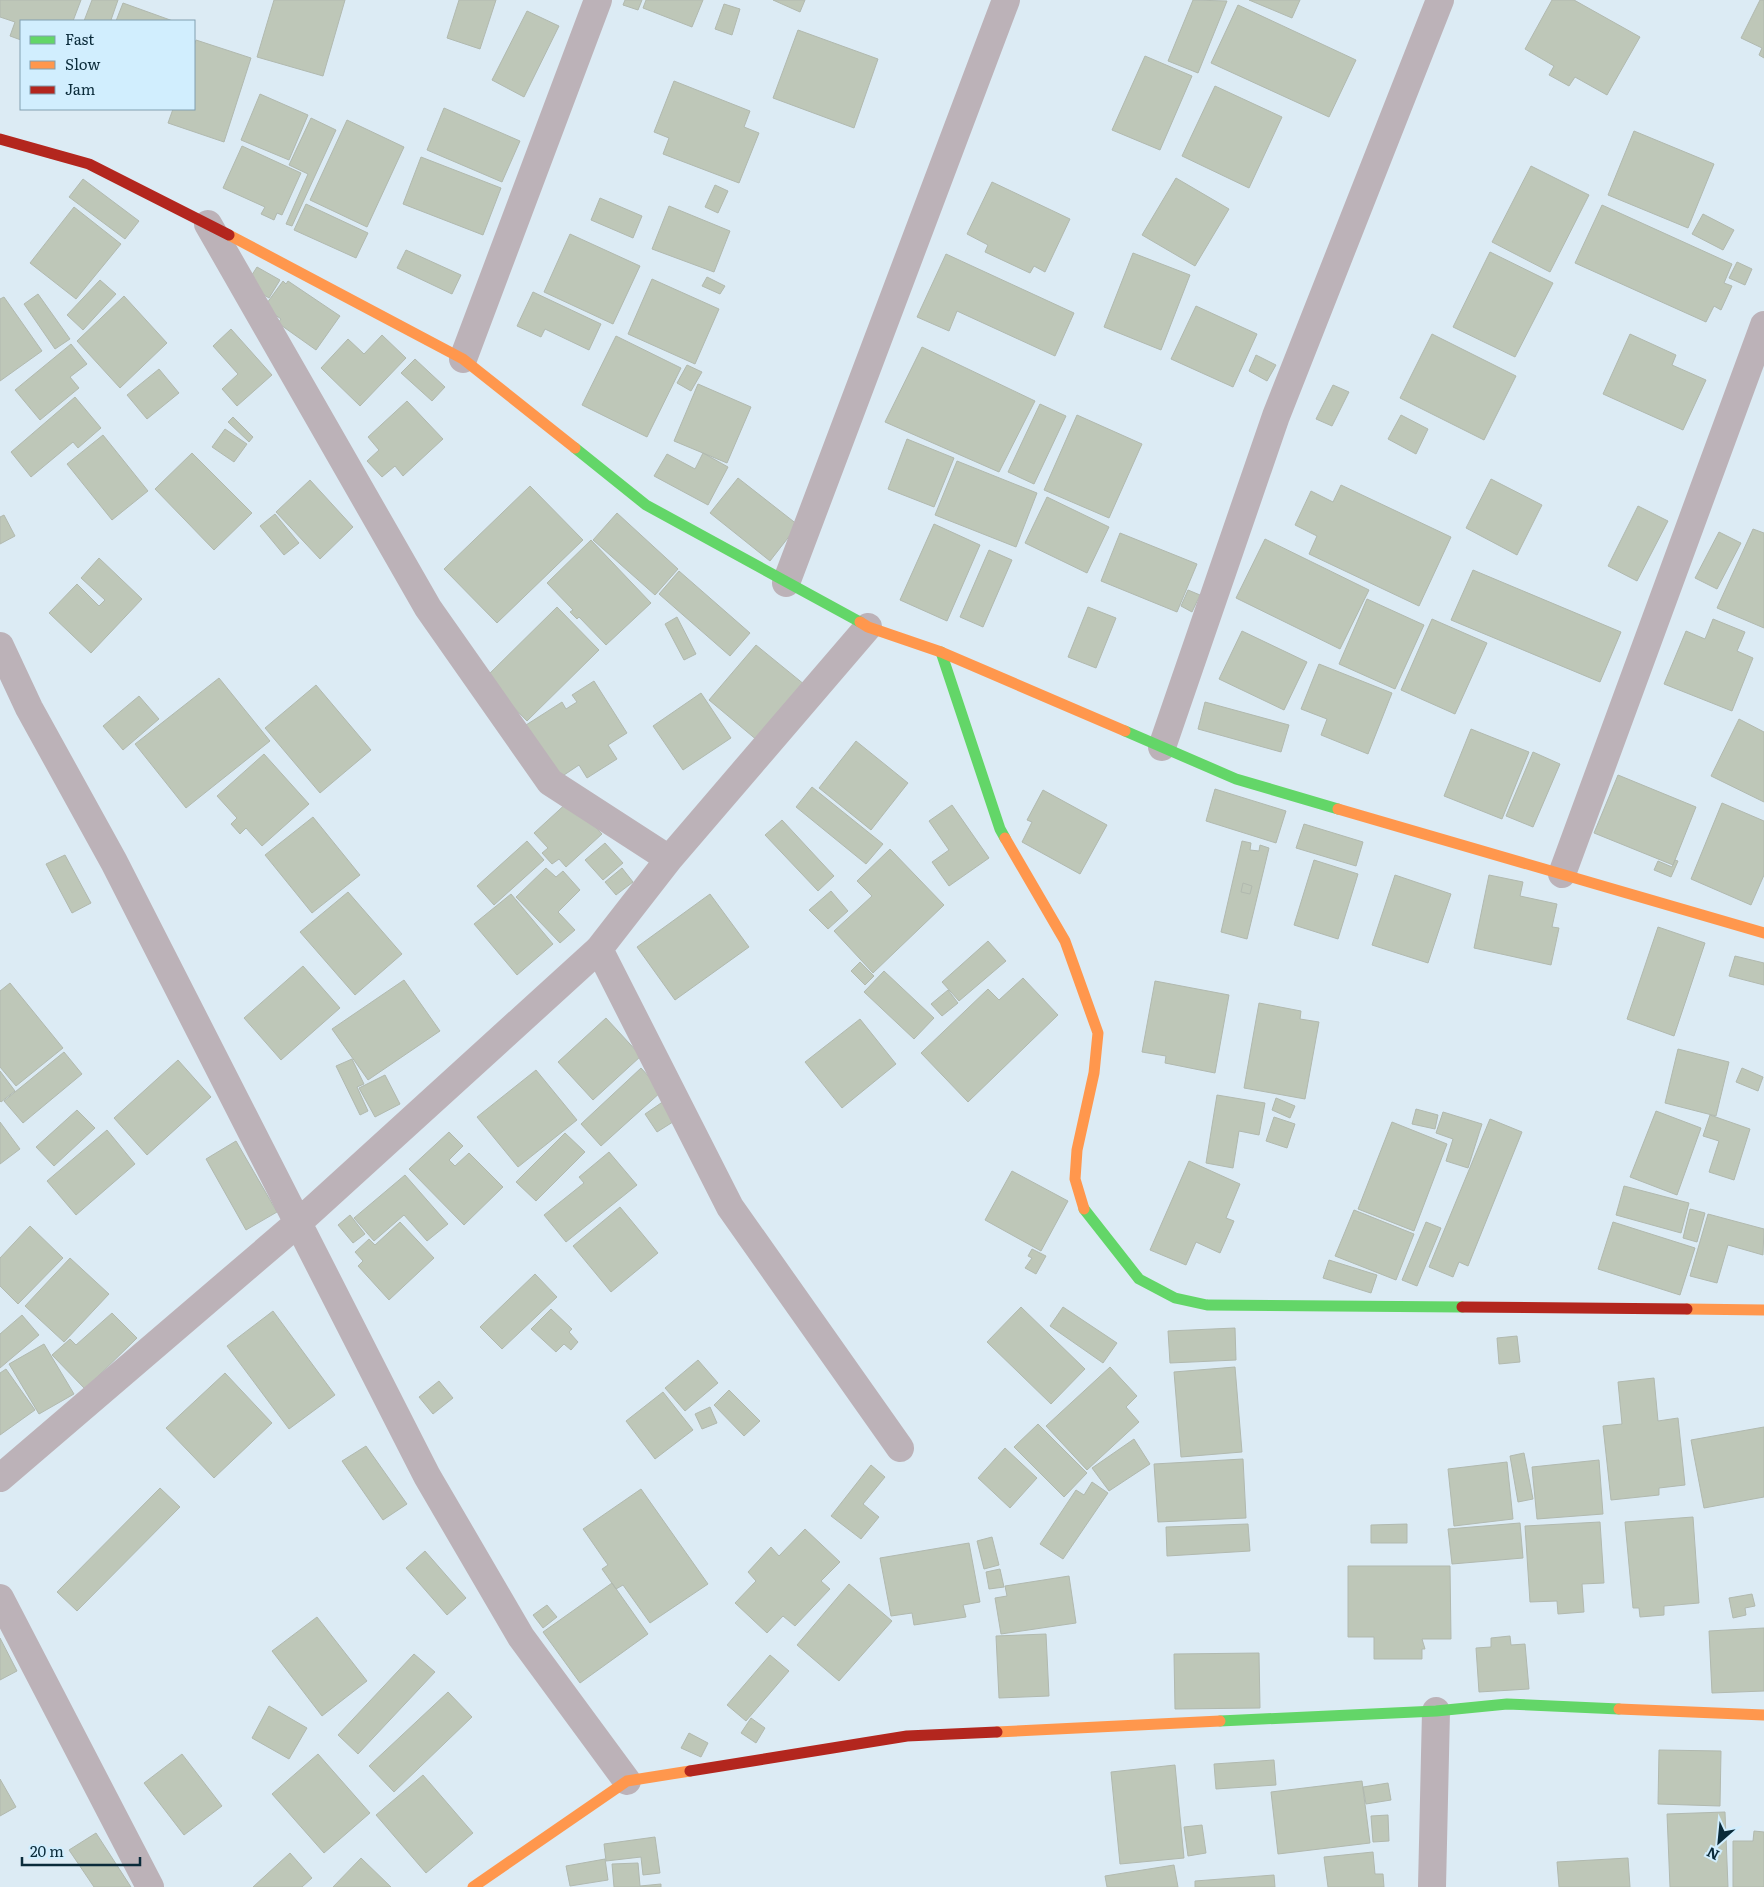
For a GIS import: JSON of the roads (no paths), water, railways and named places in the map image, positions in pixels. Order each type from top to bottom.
[{"type":"street","points":[[463,359],[598,0]]},
{"type":"street","points":[[786,583],[1006,0]]},
{"type":"street","points":[[1162,748],[1276,416],[1440,0]]},
{"type":"street","points":[[0,139],[89,164],[208,224],[463,359],[646,505],[868,627],[941,652],[1236,779],[1764,933]]},
{"type":"street","points":[[208,224],[428,608],[550,782],[669,859]]},
{"type":"street","points":[[1562,874],[1764,325]]},
{"type":"street","points":[[0,1478],[299,1222],[599,949],[669,859],[868,627]]},
{"type":"street","points":[[0,646],[29,708],[114,862],[427,1476],[521,1637],[627,1781]]},
{"type":"street","points":[[941,652],[1000,829],[1065,941],[1098,1033],[1094,1073],[1077,1150],[1075,1179],[1082,1207],[1139,1279],[1175,1298],[1208,1305],[1764,1310]]},
{"type":"street","points":[[599,949],[730,1207],[900,1448]]},
{"type":"street","points":[[0,1598],[150,1887]]},
{"type":"street","points":[[473,1887],[627,1781],[907,1736],[1436,1711],[1507,1704],[1764,1715]]},
{"type":"street","points":[[1432,1887],[1436,1711]]}]
